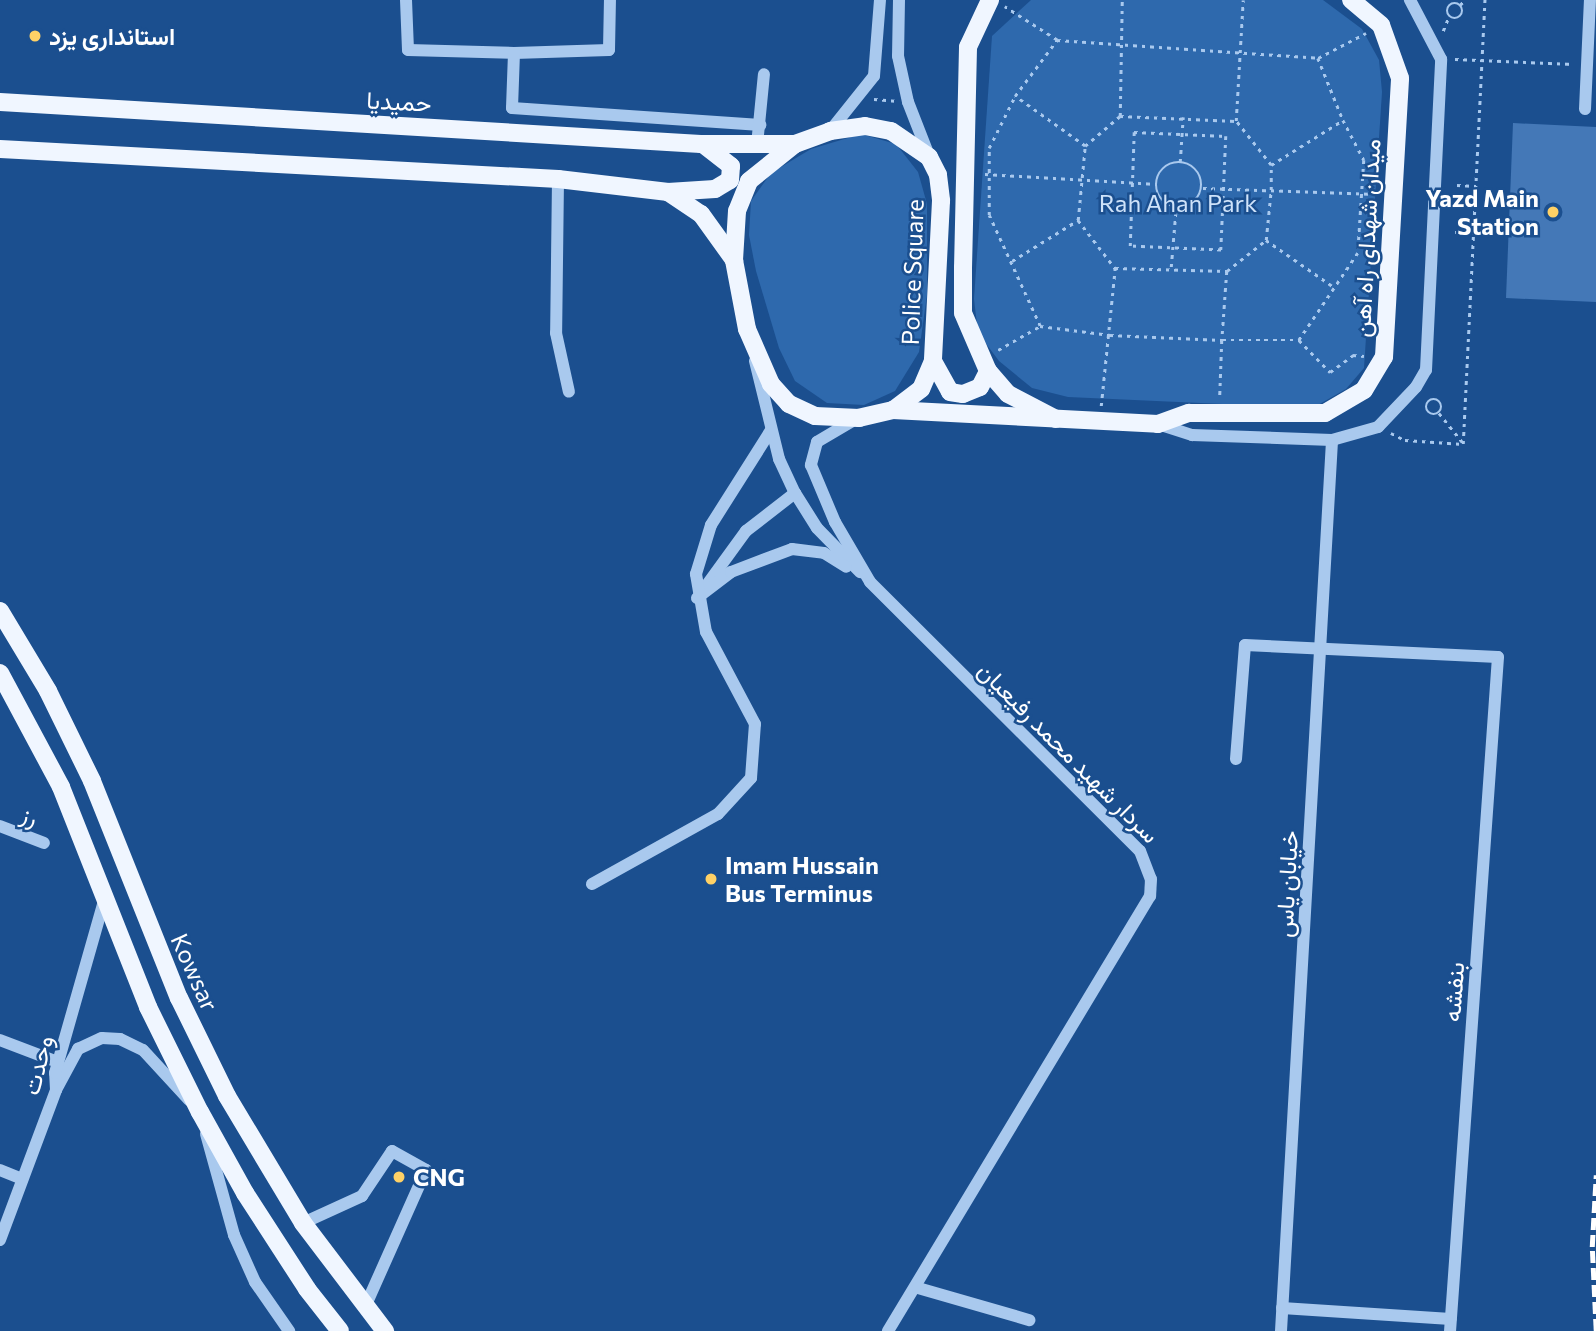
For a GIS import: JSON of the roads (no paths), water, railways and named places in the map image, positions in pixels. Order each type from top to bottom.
[{"type":"main road","name":"میدان شهدای راه آهن","points":[[893,410],[1063,422],[1158,424],[1189,413],[1325,413],[1364,390],[1384,357],[1400,78],[1381,25],[1351,0]]},
{"type":"main road","points":[[997,3],[968,47],[977,174],[964,313],[985,365],[1009,394],[1063,422]]},
{"type":"main road","name":"حمیدیا","points":[[0,102],[701,144],[795,144]]},
{"type":"main road","name":"Police Square","points":[[866,126],[891,131],[929,157],[938,175],[941,201],[933,361],[921,389],[893,410],[859,418],[815,416],[789,404],[771,384],[747,329],[734,260],[737,211],[749,181],[795,144],[830,131],[866,126]]},
{"type":"main road","points":[[0,149],[558,180],[668,192],[715,189],[730,180],[731,166],[720,154],[701,144]]},
{"type":"main road","points":[[668,192],[701,214],[734,260]]},
{"type":"main road","points":[[933,361],[950,392],[973,392],[985,365]]},
{"type":"main road","name":"Kowsar","points":[[0,611],[48,691],[92,781],[149,927],[227,1096],[303,1223],[385,1331]]},
{"type":"main road","points":[[0,674],[61,787],[148,1007],[200,1112],[273,1236],[340,1331]]},
{"type":"street","points":[[406,0],[408,50],[514,53],[610,50],[610,0]]},
{"type":"street","points":[[830,131],[874,76],[880,0]]},
{"type":"street","points":[[899,0],[898,56],[908,102],[929,157]]},
{"type":"street","points":[[1158,424],[1192,435],[1332,440],[1378,427],[1400,409],[1426,370],[1441,59],[1410,0]]},
{"type":"street","points":[[1585,109],[1590,0]]},
{"type":"street","points":[[514,53],[512,108],[760,125]]},
{"type":"street","points":[[757,145],[764,74]]},
{"type":"street","points":[[558,180],[556,333],[569,392]]},
{"type":"street","points":[[747,329],[771,430],[795,492],[817,528],[870,582]]},
{"type":"street","name":"سردار شهید محمد رفیعیان","points":[[859,418],[817,442],[811,465],[830,513],[870,582],[1140,851],[1151,879],[1150,896],[918,1288],[888,1331]]},
{"type":"street","points":[[592,884],[718,814],[751,778],[755,724],[706,632],[697,598],[696,574],[706,536],[771,430]]},
{"type":"street","name":"خیابان یاس","points":[[1281,1331],[1332,440]]},
{"type":"street","points":[[697,598],[746,531],[795,492]]},
{"type":"street","points":[[697,598],[731,572],[792,550],[824,553],[870,582]]},
{"type":"street","points":[[1236,759],[1245,645],[1320,647]]},
{"type":"street","name":"بنفشه","points":[[1320,647],[1498,657],[1451,1325]]},
{"type":"street","name":"رز","points":[[0,826],[44,844]]},
{"type":"street","name":"وحدت","points":[[0,1240],[56,1090],[58,1062],[105,897]]},
{"type":"street","points":[[56,1090],[78,1049],[102,1038],[120,1039],[143,1050],[200,1112],[234,1235],[256,1282],[289,1331]]},
{"type":"street","points":[[0,1040],[58,1062]]},
{"type":"street","points":[[303,1223],[362,1196],[391,1151],[426,1170],[365,1307]]},
{"type":"street","points":[[0,1170],[22,1179]]},
{"type":"street","points":[[918,1288],[1029,1320]]},
{"type":"street","points":[[1282,1308],[1451,1325]]},
{"type":"railway","points":[[1596,1175],[1592,1247],[1596,1331]]},
{"type":"place","name":"استانداری یزد","points":[[35,36]]},
{"type":"place","name":"Yazd Main Station","points":[[1553,212]]},
{"type":"place","name":"Imam Hussain Bus Terminus","points":[[711,879]]},
{"type":"place","name":"CNG","points":[[399,1177]]},
{"type":"park label","name":"Rah Ahan Park","points":[[1178,203]]}]
